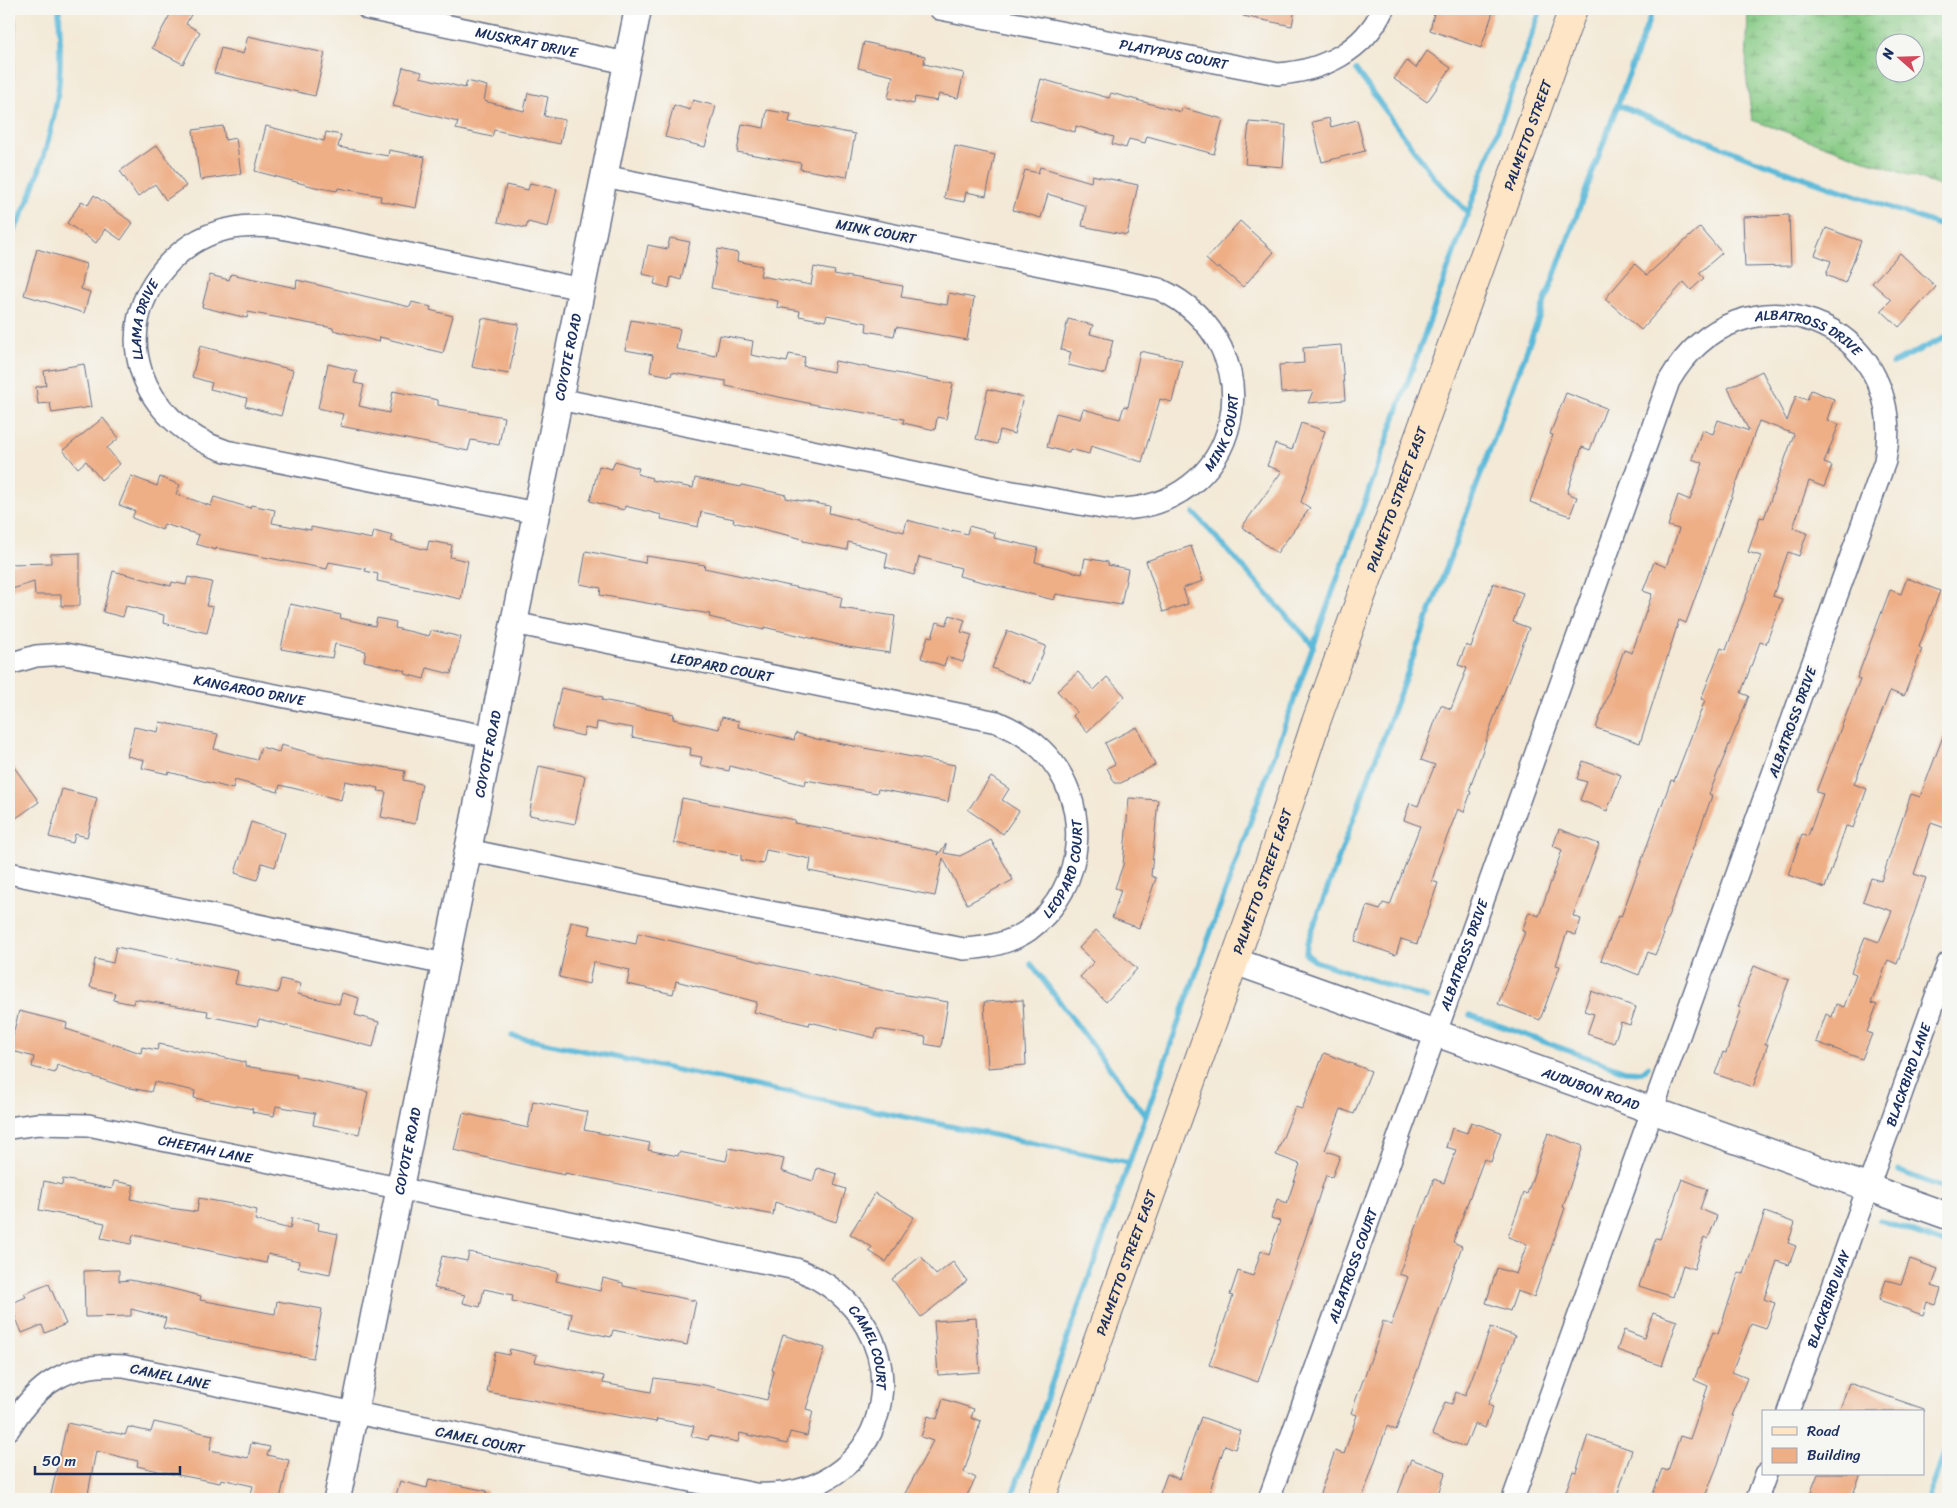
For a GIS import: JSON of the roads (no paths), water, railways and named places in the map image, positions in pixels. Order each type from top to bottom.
[{"type":"main road","name":"PALMETTO STREET","points":[[1481,264],[1573,9]]},
{"type":"main road","name":"PALMETTO STREET EAST","points":[[1041,1499],[1234,961],[1316,722],[1481,264]]},
{"type":"street","name":"MUSKRAT DRIVE","points":[[368,9],[627,63]]},
{"type":"street","name":"COYOTE ROAD","points":[[337,1499],[638,9]]},
{"type":"street","name":"PLATYPUS COURT","points":[[940,9],[1278,74],[1314,68],[1346,52],[1366,34],[1383,9]]},
{"type":"street","name":"MINK COURT","points":[[559,399],[996,490],[1124,510],[1156,505],[1185,490],[1197,480],[1217,455],[1229,425],[1232,388],[1224,352],[1215,335],[1198,314],[1176,296],[1159,288],[604,176]]},
{"type":"street","name":"LLAMA DRIVE","points":[[536,514],[226,450],[195,438],[175,424],[158,406],[142,376],[135,344],[140,311],[153,284],[176,255],[194,242],[214,233],[255,226],[276,227],[582,289]]},
{"type":"street","name":"ALBATROSS DRIVE","points":[[1436,1032],[1669,381],[1684,357],[1704,338],[1737,320],[1774,314],[1811,320],[1841,336],[1864,358],[1872,371],[1885,399],[1888,414],[1889,430],[1885,461],[1653,1110]]},
{"type":"street","name":"LEOPARD COURT","points":[[468,850],[784,915],[964,949],[997,945],[1028,931],[1041,920],[1062,894],[1074,863],[1077,846],[1075,812],[1063,778],[1042,750],[1021,734],[997,722],[514,623]]},
{"type":"street","name":"KANGAROO DRIVE","points":[[9,664],[36,656],[65,654],[491,737]]},
{"type":"street","points":[[9,873],[445,964]]},
{"type":"street","name":"AUDUBON ROAD","points":[[1234,961],[1948,1216]]},
{"type":"street","name":"BLACKBIRD LANE","points":[[1868,1187],[1948,963]]},
{"type":"street","name":"ALBATROSS COURT","points":[[1269,1499],[1436,1032]]},
{"type":"street","points":[[1513,1499],[1653,1110]]},
{"type":"street","name":"CHEETAH LANE","points":[[9,1128],[38,1124],[88,1125],[400,1188]]},
{"type":"street","name":"BLACKBIRD WAY","points":[[1789,1410],[1868,1187]]},
{"type":"street","name":"CAMEL COURT","points":[[354,1414],[755,1494],[773,1495],[808,1488],[840,1471],[864,1444],[879,1411],[882,1375],[879,1357],[867,1328],[843,1297],[811,1275],[781,1265],[400,1188]]},
{"type":"street","name":"CAMEL LANE","points":[[9,1429],[30,1398],[53,1380],[80,1368],[109,1365],[354,1414]]},
{"type":"street","points":[[1757,1499],[1765,1476]]},
{"type":"waterway","points":[[9,239],[18,223],[34,184],[53,120],[60,73],[59,9]]},
{"type":"waterway","points":[[1011,1499],[1179,1021],[1541,9]]},
{"type":"waterway","points":[[1427,998],[1315,961],[1306,954],[1307,944],[1653,9]]},
{"type":"waterway","points":[[1356,70],[1433,176],[1468,213]]},
{"type":"waterway","points":[[1618,105],[1754,160],[1948,228]]},
{"type":"waterway","points":[[1893,363],[1948,336]]},
{"type":"waterway","points":[[1194,513],[1314,646]]},
{"type":"waterway","points":[[1031,964],[1146,1116]]},
{"type":"waterway","points":[[1470,1015],[1625,1071],[1642,1072],[1648,1067]]},
{"type":"waterway","points":[[512,1036],[1129,1163]]},
{"type":"waterway","points":[[1899,1171],[1948,1190]]},
{"type":"waterway","points":[[1880,1220],[1948,1244]]},
{"type":"waterway","points":[[1928,1499],[1948,1442]]}]
